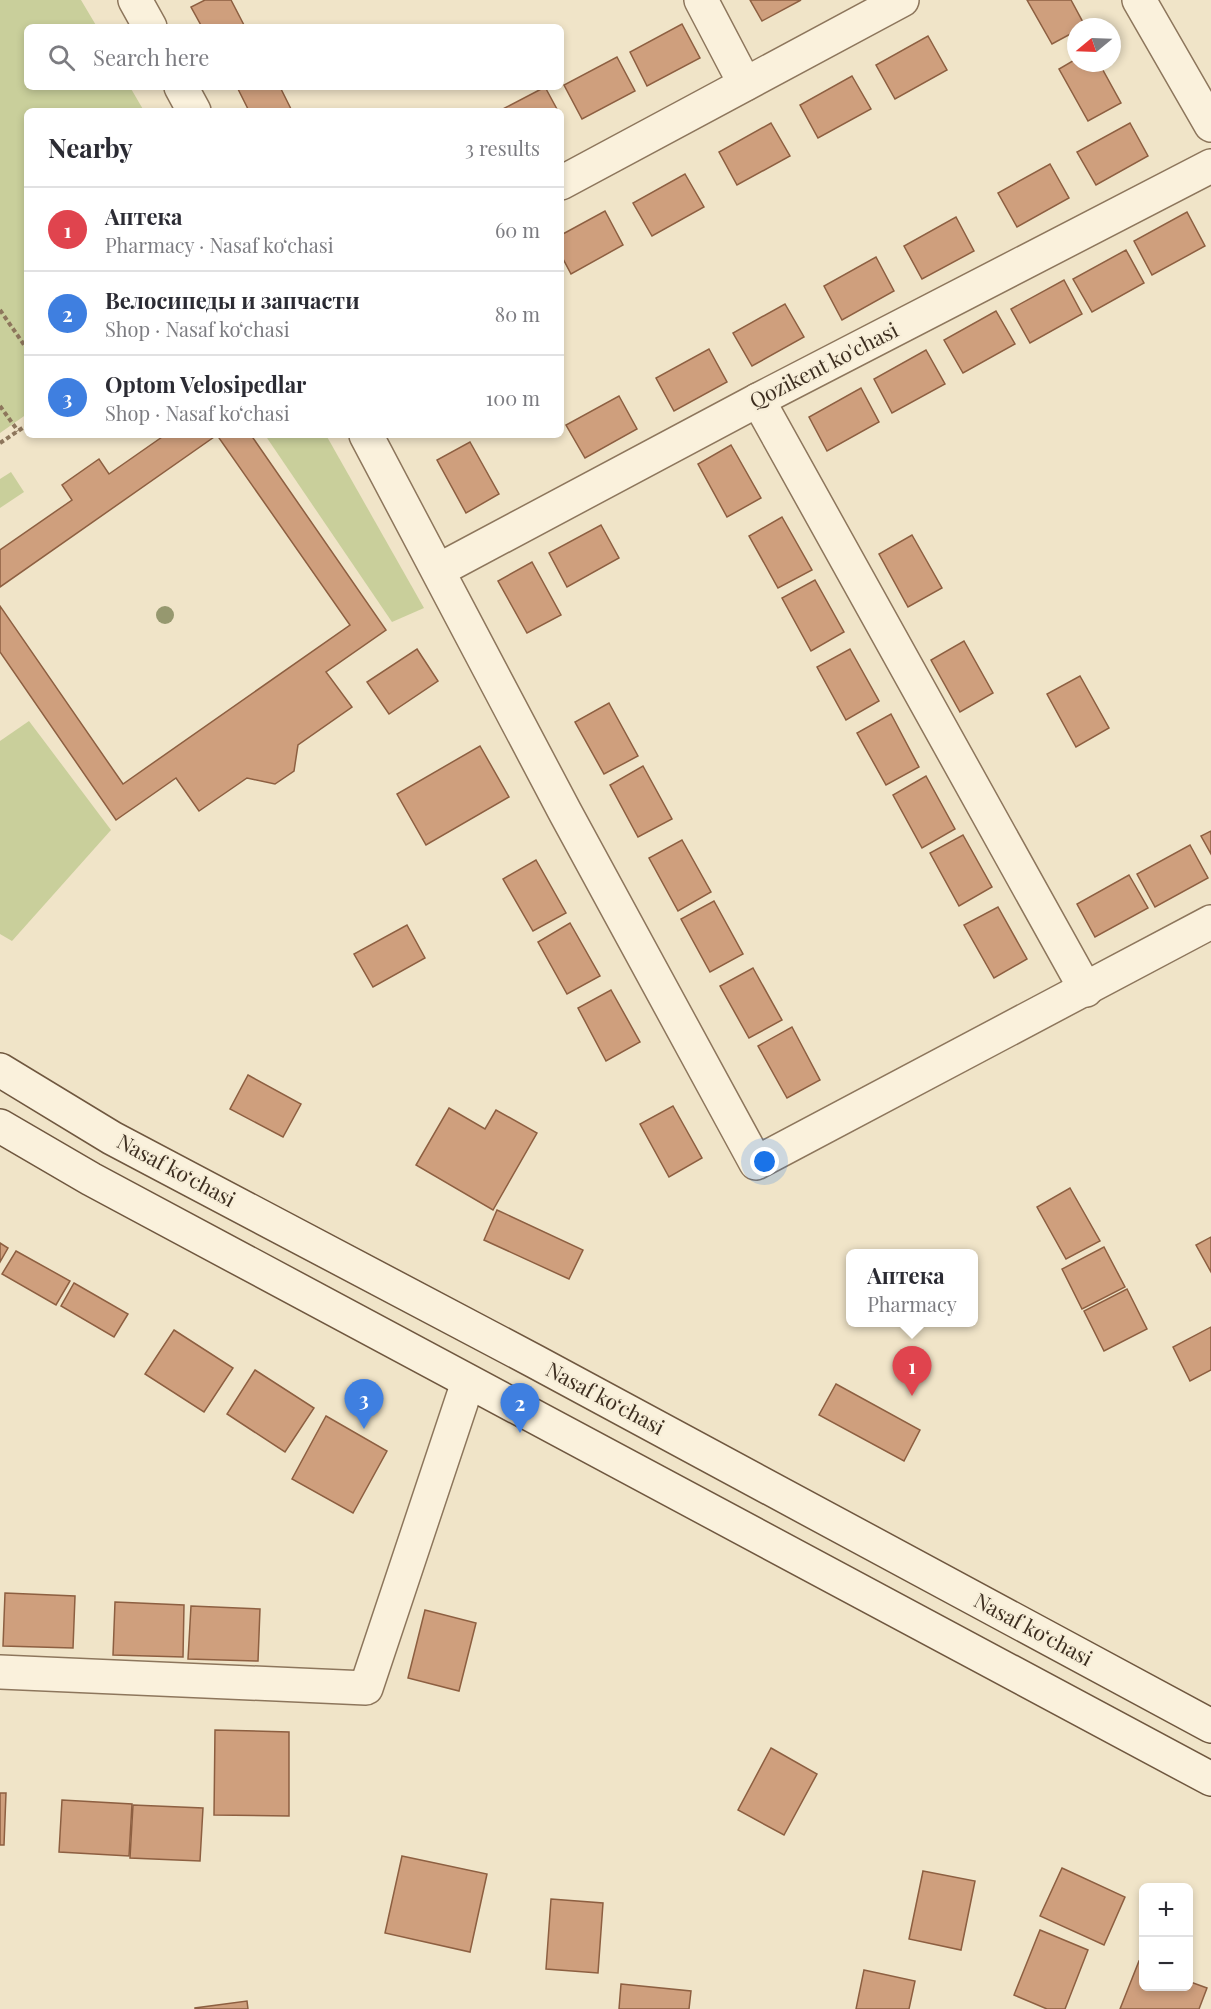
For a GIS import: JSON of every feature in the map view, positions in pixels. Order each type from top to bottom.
[{"type":"street","points":[[135,0],[148,24]]},
{"type":"street","points":[[701,0],[745,84]]},
{"type":"street","points":[[564,181],[902,0]]},
{"type":"street","points":[[1139,0],[1211,125]]},
{"type":"street","points":[[183,90],[192,108]]},
{"type":"street","name":"Qozikent ko'chasi","points":[[439,570],[758,400],[1211,166]]},
{"type":"street","points":[[758,400],[1086,990]]},
{"type":"street","points":[[368,438],[565,812],[756,1163],[1211,922]]},
{"type":"street","name":"Nasaf ko‘chasi","points":[[0,1070],[112,1138],[536,1362],[1211,1726]]},
{"type":"street","points":[[0,1126],[91,1179],[1211,1779]]},
{"type":"street","points":[[0,1672],[366,1688],[468,1382]]},
{"type":"path","points":[[0,310],[24,345]]},
{"type":"path","points":[[0,406],[18,431]]},
{"type":"path","points":[[0,443],[24,427]]},
{"type":"green space","points":[[0,0],[81,0],[95,24],[24,24],[24,90],[132,90],[142,108],[24,108],[24,416],[0,433]]},
{"type":"green space","points":[[267,438],[328,438],[424,608],[392,622]]},
{"type":"green space","points":[[11,472],[24,492],[0,508],[0,479]]},
{"type":"green space","points":[[29,721],[111,830],[12,941],[0,934],[0,741]]},
{"type":"building","points":[[205,0],[231,0],[243,24],[200,24],[191,7]]},
{"type":"building","points":[[750,0],[801,0],[762,21]]},
{"type":"building","points":[[1027,0],[1071,0],[1081,18],[1067,18],[1067,36],[1052,44]]},
{"type":"building","points":[[682,24],[700,58],[647,86],[630,52]]},
{"type":"building","points":[[928,36],[947,70],[895,99],[876,65]]},
{"type":"building","points":[[617,57],[635,91],[582,119],[564,85]]},
{"type":"building","points":[[1067,64],[1067,72],[1104,72],[1121,103],[1088,121],[1059,69]]},
{"type":"building","points":[[852,76],[871,109],[818,138],[800,105]]},
{"type":"building","points":[[238,90],[282,90],[290,108],[248,108]]},
{"type":"building","points":[[539,90],[547,90],[556,108],[505,108]]},
{"type":"building","points":[[771,123],[790,156],[737,185],[719,152]]},
{"type":"building","points":[[1130,123],[1148,156],[1096,185],[1077,152]]},
{"type":"building","points":[[1050,164],[1069,198],[1017,227],[998,193]]},
{"type":"building","points":[[685,174],[704,207],[652,236],[633,203]]},
{"type":"building","points":[[605,211],[623,245],[571,274],[564,261],[564,233]]},
{"type":"building","points":[[1187,212],[1205,246],[1152,275],[1134,241]]},
{"type":"building","points":[[956,217],[974,251],[922,279],[904,246]]},
{"type":"building","points":[[1126,250],[1144,283],[1092,312],[1073,279]]},
{"type":"building","points":[[876,257],[894,291],[842,320],[824,286]]},
{"type":"building","points":[[1064,280],[1082,314],[1030,343],[1011,309]]},
{"type":"building","points":[[785,304],[804,337],[752,366],[733,333]]},
{"type":"building","points":[[996,311],[1015,344],[963,373],[944,340]]},
{"type":"building","points":[[709,349],[727,382],[674,411],[656,378]]},
{"type":"building","points":[[926,350],[945,384],[892,413],[874,379]]},
{"type":"building","points":[[861,388],[879,422],[827,451],[809,417]]},
{"type":"building","points":[[619,396],[637,429],[585,458],[566,425]]},
{"type":"building","points":[[161,438],[213,438],[0,587],[0,550],[72,500],[62,485],[99,459],[109,474]]},
{"type":"building","points":[[219,438],[253,438],[386,630],[326,672],[352,707],[298,745],[294,771],[275,784],[247,778],[199,811],[176,778],[116,820],[0,652],[0,606],[123,784],[350,625]]},
{"type":"building","points":[[470,442],[499,494],[466,513],[437,460]]},
{"type":"building","points":[[731,445],[761,498],[727,517],[698,464]]},
{"type":"building","points":[[782,517],[812,570],[778,588],[749,536]]},
{"type":"building","points":[[601,525],[619,558],[567,587],[549,553]]},
{"type":"building","points":[[912,535],[942,588],[908,607],[879,554]]},
{"type":"building","points":[[532,562],[561,615],[527,633],[498,581]]},
{"type":"building","points":[[815,580],[844,632],[811,651],[782,598]]},
{"type":"building","points":[[964,641],[993,693],[960,712],[931,660]]},
{"type":"building","points":[[417,649],[438,681],[389,714],[367,682]]},
{"type":"building","points":[[850,649],[879,701],[846,720],[817,667]]},
{"type":"building","points":[[1080,676],[1109,728],[1076,747],[1047,694]]},
{"type":"building","points":[[609,703],[638,756],[604,774],[575,722]]},
{"type":"building","points":[[891,714],[919,767],[886,785],[857,733]]},
{"type":"building","points":[[480,746],[509,797],[426,845],[397,794]]},
{"type":"building","points":[[643,766],[672,819],[638,837],[610,785]]},
{"type":"building","points":[[926,776],[955,829],[922,848],[893,795]]},
{"type":"building","points":[[1211,831],[1211,854],[1201,836]]},
{"type":"building","points":[[963,835],[992,887],[959,906],[930,853]]},
{"type":"building","points":[[682,840],[711,892],[678,911],[649,858]]},
{"type":"building","points":[[1190,845],[1208,878],[1155,907],[1137,874]]},
{"type":"building","points":[[536,860],[566,913],[533,931],[503,879]]},
{"type":"building","points":[[1129,875],[1148,908],[1095,937],[1077,904]]},
{"type":"building","points":[[714,901],[743,954],[710,972],[681,919]]},
{"type":"building","points":[[998,907],[1027,959],[994,978],[964,925]]},
{"type":"building","points":[[570,923],[600,976],[567,994],[538,942]]},
{"type":"building","points":[[407,925],[425,958],[373,987],[354,954]]},
{"type":"building","points":[[753,968],[782,1020],[749,1038],[720,986]]},
{"type":"building","points":[[611,990],[640,1042],[606,1061],[578,1008]]},
{"type":"building","points":[[792,1027],[820,1080],[787,1098],[758,1046]]},
{"type":"building","points":[[248,1075],[301,1104],[283,1137],[230,1109]]},
{"type":"building","points":[[673,1106],[702,1158],[669,1177],[640,1124]]},
{"type":"building","points":[[449,1108],[485,1129],[496,1110],[537,1133],[493,1210],[416,1165]]},
{"type":"building","points":[[1070,1188],[1100,1241],[1066,1259],[1037,1207]]},
{"type":"building","points":[[497,1210],[583,1250],[569,1279],[484,1240]]},
{"type":"building","points":[[1211,1237],[1211,1272],[1196,1245]]},
{"type":"building","points":[[0,1243],[8,1248],[0,1262]]},
{"type":"building","points":[[1104,1247],[1125,1287],[1082,1309],[1062,1269]]},
{"type":"building","points":[[16,1251],[70,1281],[56,1305],[2,1274]]},
{"type":"building","points":[[74,1283],[128,1314],[114,1337],[61,1306]]},
{"type":"building","points":[[1127,1289],[1147,1329],[1104,1351],[1084,1311]]},
{"type":"building","points":[[1211,1327],[1211,1370],[1190,1381],[1173,1347]]},
{"type":"building","points":[[174,1330],[233,1368],[204,1412],[145,1374]]},
{"type":"building","points":[[255,1370],[314,1408],[285,1452],[227,1414]]},
{"type":"building","points":[[836,1384],[920,1430],[904,1461],[819,1415]]},
{"type":"building","points":[[326,1416],[387,1451],[353,1513],[292,1479]]},
{"type":"building","points":[[5,1593],[75,1596],[73,1648],[3,1646]]},
{"type":"building","points":[[115,1602],[184,1605],[183,1657],[113,1655]]},
{"type":"building","points":[[191,1606],[260,1609],[258,1661],[188,1659]]},
{"type":"building","points":[[425,1610],[476,1623],[459,1691],[408,1678]]},
{"type":"building","points":[[215,1730],[289,1732],[289,1816],[214,1815]]},
{"type":"building","points":[[771,1748],[817,1774],[784,1835],[738,1810]]},
{"type":"building","points":[[0,1793],[6,1793],[4,1845],[0,1845]]},
{"type":"building","points":[[62,1800],[132,1804],[129,1856],[59,1852]]},
{"type":"building","points":[[133,1805],[203,1808],[200,1861],[130,1858]]},
{"type":"building","points":[[402,1856],[487,1874],[470,1952],[385,1933]]},
{"type":"building","points":[[1062,1868],[1125,1897],[1104,1945],[1040,1916]]},
{"type":"building","points":[[923,1871],[975,1881],[961,1950],[909,1939]]},
{"type":"building","points":[[551,1899],[603,1903],[598,1973],[546,1969]]},
{"type":"building","points":[[1040,1930],[1088,1950],[1065,2009],[1047,2009],[1014,1995]]},
{"type":"building","points":[[1139,1961],[1139,1991],[1193,1991],[1193,1983],[1207,1988],[1199,2009],[1120,2009]]},
{"type":"building","points":[[864,1970],[915,1981],[909,2009],[856,2009]]},
{"type":"building","points":[[621,1984],[691,1991],[689,2009],[619,2009]]},
{"type":"building","points":[[247,2001],[248,2009],[195,2009],[195,2008]]},
{"type":"place","name":"Аптека","points":[[912,1396]]},
{"type":"place","name":"Optom Velosipedlar","points":[[364,1429]]},
{"type":"place","name":"Велосипеды и запчасти","points":[[520,1433]]}]
